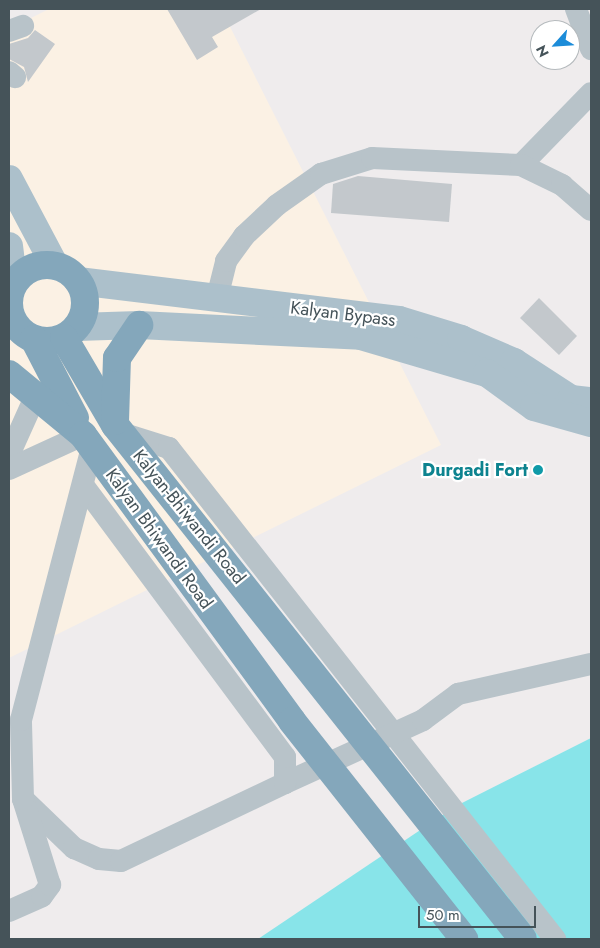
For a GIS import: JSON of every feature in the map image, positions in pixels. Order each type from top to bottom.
[{"type":"highway","points":[[34,338],[71,332],[85,304],[78,281],[55,266],[32,268],[11,303],[34,338],[88,441]]},
{"type":"highway","points":[[118,429],[116,358],[139,325]]},
{"type":"highway","name":"Kalyan-Bhiwandi Road","points":[[71,332],[118,429],[337,681],[523,939]]},
{"type":"highway","name":"Kalyan Bhiwandi Road","points":[[9,374],[88,441],[292,721],[464,939]]},
{"type":"main road","points":[[9,179],[55,266]]},
{"type":"main road","points":[[9,246],[11,303]]},
{"type":"main road","name":"Kalyan Bypass","points":[[78,281],[399,320],[462,339],[514,362],[571,399],[591,401]]},
{"type":"main road","name":"Kalyan Bypass","points":[[71,332],[139,325],[361,336],[487,373],[534,406],[591,423]]},
{"type":"street","points":[[576,9],[591,49]]},
{"type":"street","points":[[521,165],[591,93]]},
{"type":"street","points":[[217,298],[226,261],[244,236],[277,205],[339,166],[372,158],[521,165],[562,185],[591,210]]},
{"type":"street","points":[[9,455],[36,395]]},
{"type":"street","points":[[9,455],[88,441],[84,486],[22,720],[23,799],[50,885],[42,896],[9,911]]},
{"type":"street","points":[[84,486],[285,757],[285,783]]},
{"type":"street","points":[[23,799],[74,848],[99,860],[121,861],[423,720],[458,694],[591,664]]},
{"type":"street","points":[[337,681],[555,939]]},
{"type":"shaded area","points":[[49,9],[221,9],[441,445],[9,658],[9,29]]},
{"type":"water","points":[[591,738],[591,939],[258,939],[456,806]]},
{"type":"building","points":[[167,9],[261,9],[212,37],[218,47],[197,60]]},
{"type":"building","points":[[35,30],[55,44],[28,82],[24,67],[9,59],[9,44],[28,38]]},
{"type":"building","points":[[358,176],[452,184],[449,222],[331,213],[333,184]]},
{"type":"building","points":[[539,298],[577,336],[559,355],[520,318]]},
{"type":"place","name":"Durgadi Fort","points":[[538,470]]}]
